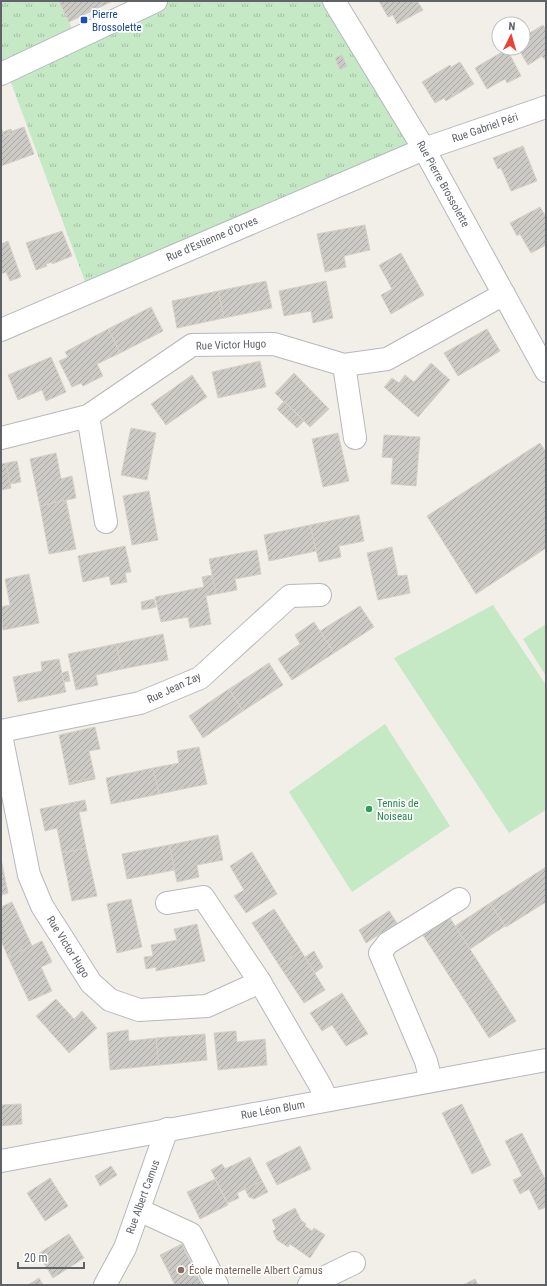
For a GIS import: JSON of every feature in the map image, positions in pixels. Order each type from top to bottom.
[{"type":"street","points":[[1,74],[156,1]]},
{"type":"street","name":"Rue Pierre Brossolette","points":[[334,1],[424,149],[504,294],[539,344],[546,371]]},
{"type":"street","name":"Rue Gabriel Péri","points":[[424,149],[546,107]]},
{"type":"street","name":"Rue d'Estienne d'Orves","points":[[1,330],[424,149]]},
{"type":"street","name":"Rue Victor Hugo","points":[[1,438],[88,416],[192,345],[274,344],[344,365],[387,359],[504,294]]},
{"type":"street","points":[[344,365],[355,438]]},
{"type":"street","points":[[88,416],[106,522]]},
{"type":"street","name":"Rue Jean Zay","points":[[1,731],[140,704],[200,678],[290,596],[320,595]]},
{"type":"street","name":"Rue Victor Hugo","points":[[1,735],[29,875],[42,906],[91,983],[110,1000],[139,1010],[208,1006],[260,982]]},
{"type":"street","points":[[167,903],[203,897],[260,982],[327,1100]]},
{"type":"street","points":[[431,1081],[426,1060],[380,953],[388,943],[459,899]]},
{"type":"street","name":"Rue Léon Blum","points":[[1,1161],[124,1139],[167,1129],[546,1060]]},
{"type":"street","name":"Rue Albert Camus","points":[[105,1285],[125,1248],[167,1129]]},
{"type":"street","points":[[139,1210],[191,1234],[217,1285]]},
{"type":"street","points":[[309,1285],[354,1263]]},
{"type":"green space","points":[[1,1],[59,1],[77,39],[156,1],[334,1],[424,149],[89,292],[7,72],[1,74]]},
{"type":"green space","points":[[493,605],[546,685],[546,810],[509,833],[394,658]]},
{"type":"green space","points":[[546,624],[546,676],[523,639]]},
{"type":"green space","name":"Tennis de Noiseau","points":[[385,724],[450,826],[352,892],[289,792]]},
{"type":"building","points":[[59,1],[113,1],[69,22]]},
{"type":"building","points":[[379,1],[417,1],[423,10],[397,24],[393,15],[388,17]]},
{"type":"building","points":[[543,25],[546,30],[546,58],[544,59],[542,56],[528,65],[523,56],[531,56],[531,32]]},
{"type":"building","points":[[342,55],[347,66],[340,70],[335,58]]},
{"type":"building","points":[[495,56],[511,56],[521,76],[507,83],[505,79],[487,89],[475,68]]},
{"type":"building","points":[[460,62],[474,84],[454,96],[453,93],[435,103],[422,82],[450,65],[451,67]]},
{"type":"building","points":[[453,93],[454,96],[446,101],[444,98]]},
{"type":"building","points":[[1,127],[4,136],[13,133],[12,131],[24,127],[34,154],[1,166]]},
{"type":"building","points":[[11,129],[13,133],[4,136],[3,132]]},
{"type":"building","points":[[523,146],[537,181],[511,191],[501,168],[498,169],[493,158]]},
{"type":"building","points":[[540,207],[546,217],[546,245],[531,253],[520,234],[517,236],[510,223]]},
{"type":"building","points":[[365,225],[370,250],[344,256],[346,267],[325,272],[317,234]]},
{"type":"building","points":[[62,231],[72,256],[52,264],[52,262],[46,264],[47,266],[36,270],[26,243]]},
{"type":"building","points":[[8,241],[21,277],[10,281],[6,272],[1,274],[1,244]]},
{"type":"building","points":[[401,253],[424,295],[391,314],[381,295],[392,289],[379,265]]},
{"type":"building","points":[[266,281],[272,308],[224,318],[218,291]]},
{"type":"building","points":[[326,281],[333,318],[313,323],[311,311],[284,316],[279,291]]},
{"type":"building","points":[[218,291],[224,318],[177,328],[172,301]]},
{"type":"building","points":[[151,307],[163,331],[120,353],[108,329]]},
{"type":"building","points":[[108,329],[120,353],[97,364],[103,376],[83,386],[81,383],[72,387],[59,361],[68,357],[65,352]]},
{"type":"building","points":[[487,329],[500,351],[458,376],[444,353]]},
{"type":"building","points":[[51,357],[66,392],[46,401],[42,390],[18,400],[8,375]]},
{"type":"building","points":[[260,361],[266,387],[218,398],[212,372]]},
{"type":"building","points":[[431,363],[450,380],[418,417],[384,387],[392,378],[399,383],[405,375],[414,382]]},
{"type":"building","points":[[294,373],[329,409],[310,427],[275,393]]},
{"type":"building","points":[[192,375],[207,397],[166,425],[151,404]]},
{"type":"building","points":[[284,401],[304,421],[297,428],[277,409]]},
{"type":"building","points":[[131,428],[156,433],[147,480],[121,475]]},
{"type":"building","points":[[338,433],[349,481],[323,487],[312,439]]},
{"type":"building","points":[[384,435],[420,437],[416,486],[391,484],[393,458],[382,457]]},
{"type":"building","points":[[540,443],[546,452],[546,548],[476,594],[427,516]]},
{"type":"building","points":[[56,453],[61,479],[72,476],[76,498],[40,506],[30,459]]},
{"type":"building","points":[[17,461],[21,482],[10,484],[6,463]]},
{"type":"building","points":[[6,463],[11,488],[1,490],[1,464]]},
{"type":"building","points":[[149,491],[158,540],[132,545],[123,496]]},
{"type":"building","points":[[66,500],[76,549],[49,554],[40,506]]},
{"type":"building","points":[[359,515],[364,541],[339,546],[341,557],[319,562],[310,525]]},
{"type":"building","points":[[310,525],[316,551],[269,561],[264,535]]},
{"type":"building","points":[[125,546],[131,572],[125,573],[127,582],[111,585],[109,576],[83,582],[78,556]]},
{"type":"building","points":[[392,547],[398,576],[407,575],[410,593],[378,600],[367,553]]},
{"type":"building","points":[[257,550],[261,574],[235,579],[237,590],[216,594],[209,559]]},
{"type":"building","points":[[29,574],[39,623],[3,630],[1,607],[10,605],[5,579]]},
{"type":"building","points":[[212,575],[216,594],[206,596],[211,624],[190,628],[188,617],[161,622],[155,597],[204,587],[202,577]]},
{"type":"building","points":[[154,599],[156,607],[142,610],[141,602]]},
{"type":"building","points":[[360,606],[374,627],[334,653],[320,631]]},
{"type":"building","points":[[314,622],[334,653],[292,680],[278,659],[300,644],[295,635]]},
{"type":"building","points":[[163,634],[168,660],[122,669],[116,644]]},
{"type":"building","points":[[116,644],[122,669],[96,675],[98,685],[76,690],[68,654]]},
{"type":"building","points":[[59,659],[66,692],[18,702],[13,677],[42,671],[41,662]]},
{"type":"building","points":[[269,663],[283,685],[243,711],[229,689]]},
{"type":"building","points":[[68,671],[70,681],[64,682],[62,673]]},
{"type":"building","points":[[229,689],[243,711],[203,738],[189,716]]},
{"type":"building","points":[[95,727],[100,749],[89,751],[95,777],[69,783],[59,735]]},
{"type":"building","points":[[199,747],[207,784],[159,794],[153,768],[179,763],[177,751]]},
{"type":"building","points":[[153,768],[159,794],[111,804],[106,778]]},
{"type":"building","points":[[95,777],[95,779],[69,785],[69,783]]},
{"type":"building","points":[[85,800],[87,811],[79,812],[86,848],[62,853],[57,828],[45,831],[40,809]]},
{"type":"building","points":[[218,835],[223,860],[197,865],[199,877],[177,882],[169,845]]},
{"type":"building","points":[[169,845],[175,870],[127,879],[122,854]]},
{"type":"building","points":[[86,848],[97,896],[72,901],[62,853]]},
{"type":"building","points":[[252,852],[277,894],[246,913],[234,896],[244,890],[230,866]]},
{"type":"building","points":[[1,859],[8,893],[1,895]]},
{"type":"building","points":[[546,867],[546,902],[506,927],[490,903]]},
{"type":"building","points":[[131,899],[142,947],[117,953],[107,904]]},
{"type":"building","points":[[12,902],[32,946],[8,957],[1,940],[1,907]]},
{"type":"building","points":[[490,903],[505,926],[470,949],[455,926]]},
{"type":"building","points":[[274,909],[301,951],[279,965],[252,923]]},
{"type":"building","points":[[389,911],[397,923],[366,943],[359,930]]},
{"type":"building","points":[[450,918],[516,1021],[489,1038],[423,935]]},
{"type":"building","points":[[197,924],[205,961],[156,971],[156,967],[146,969],[144,957],[153,956],[151,945],[177,940],[174,929]]},
{"type":"building","points":[[42,941],[52,962],[41,967],[52,991],[29,1001],[8,957]]},
{"type":"building","points":[[301,951],[325,990],[304,1003],[279,965]]},
{"type":"building","points":[[314,951],[323,967],[315,973],[305,957]]},
{"type":"building","points":[[342,993],[368,1034],[346,1046],[332,1025],[322,1031],[310,1013]]},
{"type":"building","points":[[56,999],[74,1019],[82,1011],[97,1028],[69,1053],[36,1016]]},
{"type":"building","points":[[128,1030],[129,1041],[156,1038],[159,1065],[110,1070],[107,1033]]},
{"type":"building","points":[[236,1031],[237,1042],[265,1039],[267,1065],[218,1070],[214,1033]]},
{"type":"building","points":[[205,1034],[207,1060],[159,1065],[156,1038]]},
{"type":"building","points":[[21,1104],[22,1124],[1,1126],[1,1105]]},
{"type":"building","points":[[462,1104],[491,1165],[472,1174],[442,1113]]},
{"type":"building","points":[[522,1133],[546,1181],[546,1207],[539,1210],[529,1189],[520,1194],[513,1180],[522,1176],[505,1141]]},
{"type":"building","points":[[300,1146],[311,1169],[277,1185],[266,1163]]},
{"type":"building","points":[[250,1157],[262,1181],[237,1193],[239,1198],[228,1203],[211,1170],[222,1164],[225,1169]]},
{"type":"building","points":[[111,1166],[117,1175],[100,1186],[95,1176]]},
{"type":"building","points":[[50,1178],[68,1206],[45,1221],[27,1193]]},
{"type":"building","points":[[215,1179],[228,1205],[200,1219],[187,1192]]},
{"type":"building","points":[[262,1181],[268,1192],[254,1199],[249,1197],[245,1189]]},
{"type":"building","points":[[295,1208],[301,1220],[306,1224],[305,1226],[312,1231],[314,1228],[325,1235],[310,1258],[290,1244],[288,1247],[277,1240],[273,1231],[276,1229],[272,1220]]},
{"type":"building","points":[[69,1234],[84,1258],[53,1278],[38,1254]]},
{"type":"building","name":"École maternelle Albert Camus","points":[[182,1244],[202,1285],[175,1285],[160,1255]]},
{"type":"building","points":[[39,1278],[43,1285],[28,1285]]},
{"type":"building","points":[[475,1279],[478,1285],[463,1285]]},
{"type":"place","name":"Pierre Brossolette","points":[[84,20]]},
{"type":"place","name":"Tennis de Noiseau","points":[[369,809]]},
{"type":"place","name":"École maternelle Albert Camus","points":[[181,1270]]}]
